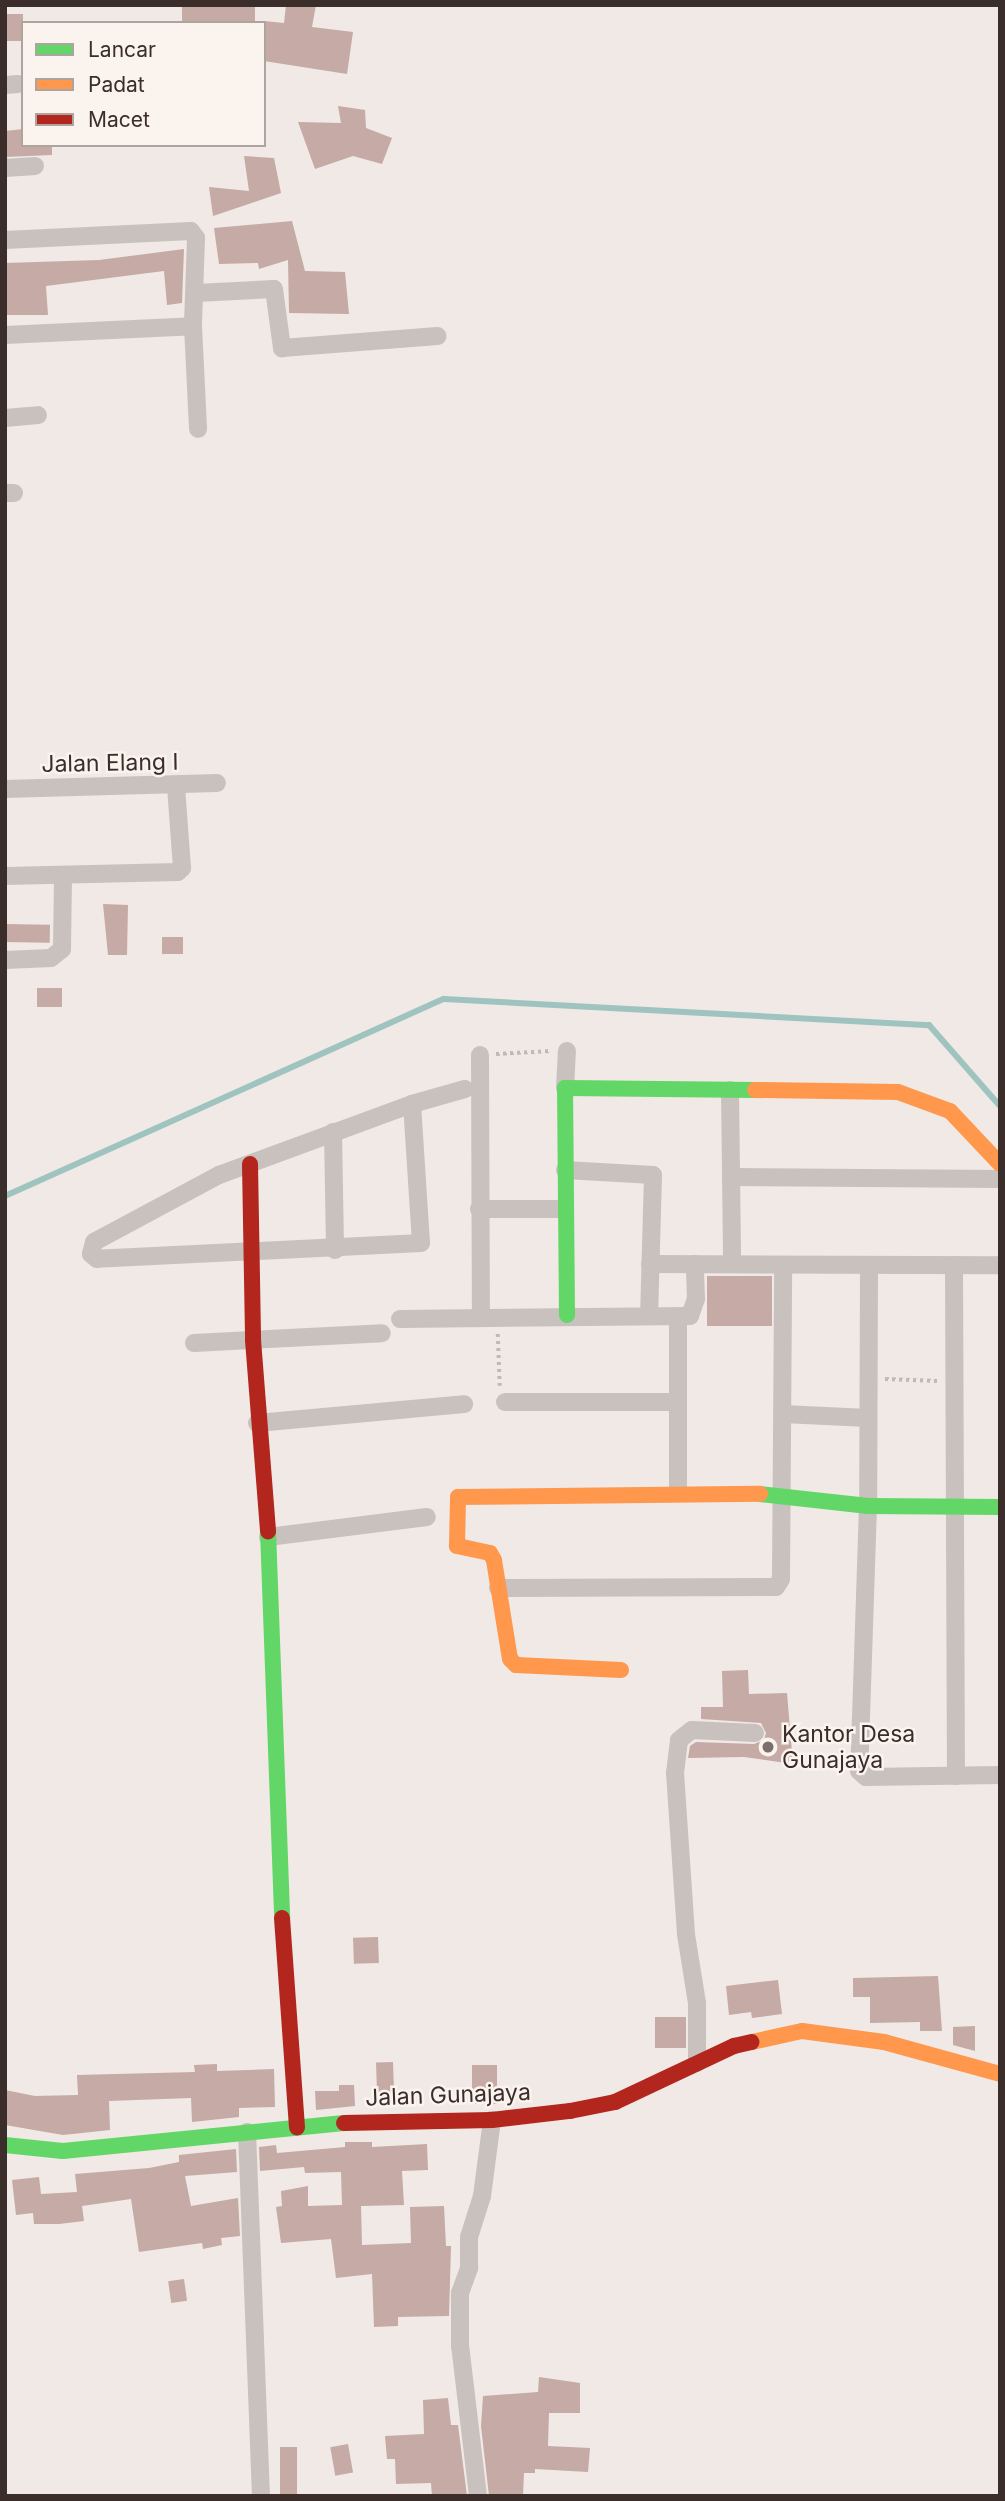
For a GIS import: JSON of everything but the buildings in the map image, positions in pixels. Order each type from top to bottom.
[{"type":"street","points":[[5,168],[35,166]]},
{"type":"street","points":[[5,240],[191,231],[196,238],[193,326],[198,429]]},
{"type":"street","points":[[196,293],[274,289],[282,348],[438,336]]},
{"type":"street","points":[[5,335],[193,326]]},
{"type":"street","points":[[5,418],[38,415]]},
{"type":"street","name":"Jalan Elang I","points":[[5,789],[176,787],[217,783]]},
{"type":"street","points":[[5,876],[178,872],[182,868],[176,787]]},
{"type":"street","points":[[5,960],[51,958],[62,950],[63,876]]},
{"type":"street","points":[[567,1051],[564,1209],[567,1315]]},
{"type":"street","points":[[480,1055],[479,1209],[490,1317]]},
{"type":"street","points":[[565,1088],[898,1092],[950,1111],[1000,1164]]},
{"type":"street","points":[[412,1104],[421,1243],[335,1250],[97,1259],[90,1250],[106,1236],[250,1164],[412,1104],[465,1089]]},
{"type":"street","points":[[730,1090],[732,1264]]},
{"type":"street","points":[[333,1132],[335,1250]]},
{"type":"street","points":[[250,1164],[253,1340],[257,1423],[268,1537],[286,2021],[297,2127]]},
{"type":"street","points":[[565,1170],[653,1175],[649,1316]]},
{"type":"street","points":[[731,1177],[1000,1179]]},
{"type":"street","points":[[479,1209],[564,1209]]},
{"type":"street","points":[[650,1264],[732,1264],[783,1268],[1000,1265]]},
{"type":"street","points":[[400,1319],[567,1315],[690,1316],[694,1309],[695,1264]]},
{"type":"street","points":[[954,1265],[956,1776]]},
{"type":"street","points":[[869,1267],[868,1506],[859,1771],[866,1777],[1000,1775]]},
{"type":"street","points":[[498,1588],[776,1587],[781,1579],[783,1268]]},
{"type":"street","points":[[678,1317],[678,1493]]},
{"type":"street","points":[[194,1343],[382,1333]]},
{"type":"street","points":[[505,1402],[677,1402]]},
{"type":"street","points":[[257,1423],[464,1404]]},
{"type":"street","points":[[783,1414],[868,1418]]},
{"type":"street","points":[[621,1670],[516,1665],[507,1653],[490,1553],[457,1546],[458,1497],[782,1494],[791,1502],[868,1506],[1000,1507]]},
{"type":"street","points":[[268,1537],[427,1517]]},
{"type":"street","points":[[696,2063],[697,2003],[686,1934],[675,1773],[679,1740],[692,1730],[755,1733]]},
{"type":"street","name":"Jalan Gunajaya","points":[[5,2145],[63,2151],[379,2119],[492,2120],[614,2102],[734,2046],[802,2031],[884,2042],[1000,2074]]},
{"type":"street","points":[[478,2496],[460,2347],[460,2293],[469,2268],[469,2237],[482,2196],[492,2120]]},
{"type":"street","points":[[247,2132],[261,2496]]},
{"type":"path","points":[[480,1055],[567,1051]]},
{"type":"path","points":[[490,1317],[500,1395],[505,1402]]},
{"type":"path","points":[[869,1379],[955,1382]]},
{"type":"waterway","points":[[5,1196],[444,999],[929,1025],[1000,1106]]},
{"type":"traffic: fast","points":[[567,1315],[565,1088],[755,1090]]},
{"type":"traffic: fast","points":[[760,1494],[868,1506],[1000,1507]]},
{"type":"traffic: fast","points":[[268,1531],[282,1918]]},
{"type":"traffic: fast","points":[[5,2145],[63,2151],[344,2123]]},
{"type":"traffic: slow","points":[[755,1090],[898,1092],[950,1111],[1000,1164]]},
{"type":"traffic: slow","points":[[621,1670],[516,1665],[510,1659],[494,1560],[490,1553],[457,1546],[458,1497],[760,1494]]},
{"type":"traffic: slow","points":[[752,2042],[802,2031],[884,2042],[1000,2074]]},
{"type":"traffic: jam","points":[[250,1164],[253,1340],[268,1531]]},
{"type":"traffic: jam","points":[[282,1918],[297,2127]]},
{"type":"traffic: jam","points":[[344,2123],[492,2120],[570,2111],[615,2102],[734,2046],[752,2042]]},
{"type":"place","name":"Kantor Desa Gunajaya","points":[[768,1747]]}]
